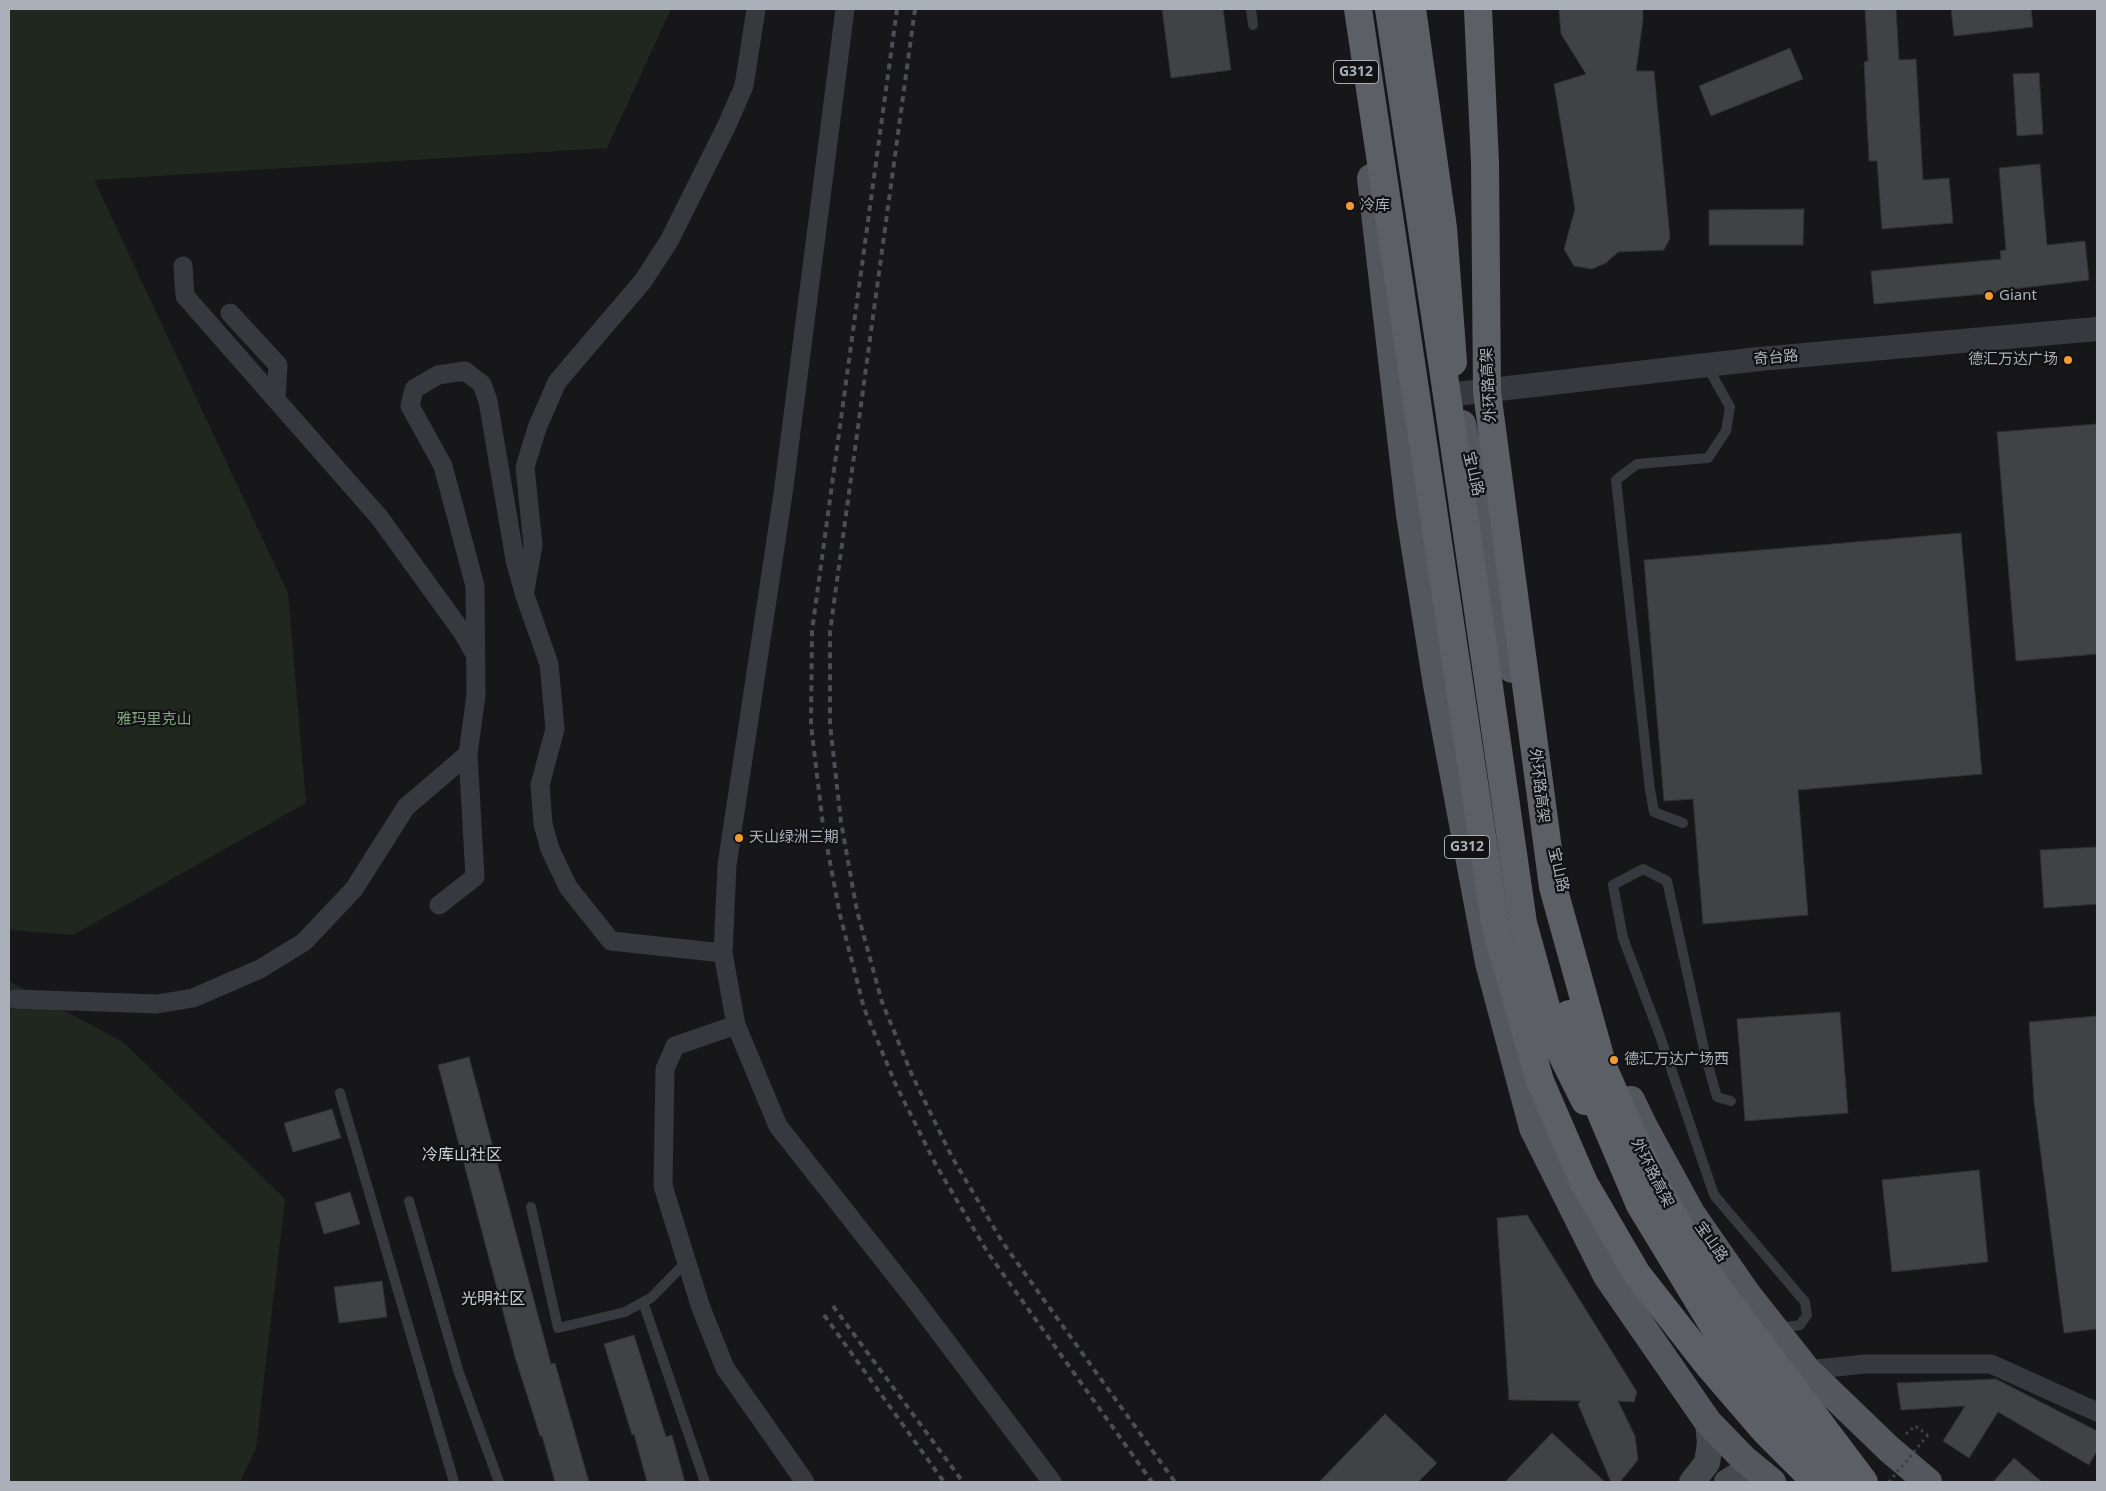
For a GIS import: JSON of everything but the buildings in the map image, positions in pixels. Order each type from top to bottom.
[{"type":"highway","points":[[1338,9],[1366,135]]},
{"type":"highway","points":[[1358,9],[1496,929],[1540,1081],[1584,1183],[1637,1274],[1710,1366],[1753,1416],[1804,1470],[1819,1482]]},
{"type":"highway","points":[[1389,9],[1523,923],[1556,1044],[1611,1153],[1728,1334],[1786,1410],[1821,1443],[1869,1482]]},
{"type":"highway","points":[[1412,9],[1443,228],[1456,394]]},
{"type":"highway","name":"外环路高架","points":[[1466,9],[1474,184],[1472,412],[1512,684],[1541,908],[1584,1073],[1640,1205],[1716,1330],[1835,1482]]},
{"type":"highway","name":"外环路高架","points":[[1478,9],[1485,163],[1487,392],[1553,888],[1603,1066],[1653,1181],[1712,1280],[1864,1482]]},
{"type":"main road","name":"G312","points":[[1346,9],[1366,135],[1410,516],[1436,685],[1489,962],[1534,1128],[1607,1276],[1708,1422],[1744,1459],[1766,1477]]},
{"type":"main road","name":"宝山路","points":[[1376,9],[1401,153],[1484,523],[1515,682],[1564,897],[1614,1060],[1644,1127],[1691,1213],[1747,1294],[1807,1370],[1889,1449],[1928,1482]]},
{"type":"main road","points":[[1692,1482],[1707,1463],[1710,1443],[1708,1422]]},
{"type":"main road","points":[[1727,1482],[1743,1472],[1766,1477]]},
{"type":"street","points":[[524,596],[533,545],[525,468],[536,428],[557,382],[643,281],[669,241],[728,125],[744,86],[756,9]]},
{"type":"street","points":[[845,9],[783,494],[727,864],[723,953],[736,1025],[778,1126],[912,1296],[1052,1482]]},
{"type":"street","points":[[183,266],[185,296],[378,517],[463,633],[476,656]]},
{"type":"street","points":[[230,313],[278,365],[276,399]]},
{"type":"street","name":"奇台路","points":[[1456,394],[1707,365],[2097,329]]},
{"type":"street","points":[[439,905],[475,877],[468,754],[476,695],[475,586],[443,466],[410,406],[414,389],[438,376],[465,371],[482,384],[488,401],[515,560],[524,596],[549,664],[555,729],[540,784],[543,824],[550,850],[568,887],[612,942],[723,953]]},
{"type":"street","points":[[15,999],[157,1004],[193,998],[260,969],[304,942],[354,889],[406,808],[468,754]]},
{"type":"street","points":[[736,1025],[675,1046],[665,1069],[663,1186],[701,1308],[724,1368],[805,1482]]},
{"type":"street","points":[[1807,1370],[1865,1364],[1991,1364],[2097,1412]]},
{"type":"lane","points":[[1251,9],[1253,25]]},
{"type":"lane","points":[[1683,823],[1654,812],[1616,480],[1637,464],[1708,458],[1726,431],[1730,407],[1707,365]]},
{"type":"lane","points":[[1731,1101],[1717,1097],[1706,1058],[1667,881],[1643,869],[1613,885],[1623,938],[1660,1036],[1714,1195],[1805,1302],[1807,1315],[1800,1325],[1786,1327],[1770,1321]]},
{"type":"lane","points":[[340,1093],[454,1482]]},
{"type":"lane","points":[[409,1201],[459,1373],[499,1482]]},
{"type":"lane","points":[[531,1207],[558,1328],[625,1312],[650,1298],[686,1262]]},
{"type":"lane","points":[[643,1302],[705,1482]]},
{"type":"path","points":[[1889,1482],[1928,1436],[1915,1426]]},
{"type":"green space","name":"雅玛里克山","points":[[9,9],[671,9],[607,148],[94,180],[288,593],[306,803],[73,935],[9,930]]},
{"type":"green space","points":[[9,981],[123,1042],[285,1199],[256,1448],[240,1482],[9,1482]]},
{"type":"railway","points":[[897,9],[812,631],[811,725],[823,825],[840,915],[864,1008],[895,1083],[936,1165],[988,1253],[1152,1482]]},
{"type":"railway","points":[[915,9],[830,632],[830,724],[841,822],[857,911],[882,1002],[912,1075],[952,1157],[1003,1243],[1175,1482]]},
{"type":"railway","points":[[833,1306],[963,1482]]},
{"type":"railway","points":[[824,1315],[944,1482]]},
{"type":"place","name":"冷库","points":[[1350,206]]},
{"type":"place","name":"Giant","points":[[1989,296]]},
{"type":"place","name":"德汇万达广场","points":[[2068,360]]},
{"type":"place","name":"天山绿洲三期","points":[[739,838]]},
{"type":"place","name":"德汇万达广场西","points":[[1614,1060]]},
{"type":"district","name":"冷库山社区","points":[[462,1155]]},
{"type":"district","name":"光明社区","points":[[493,1299]]}]
